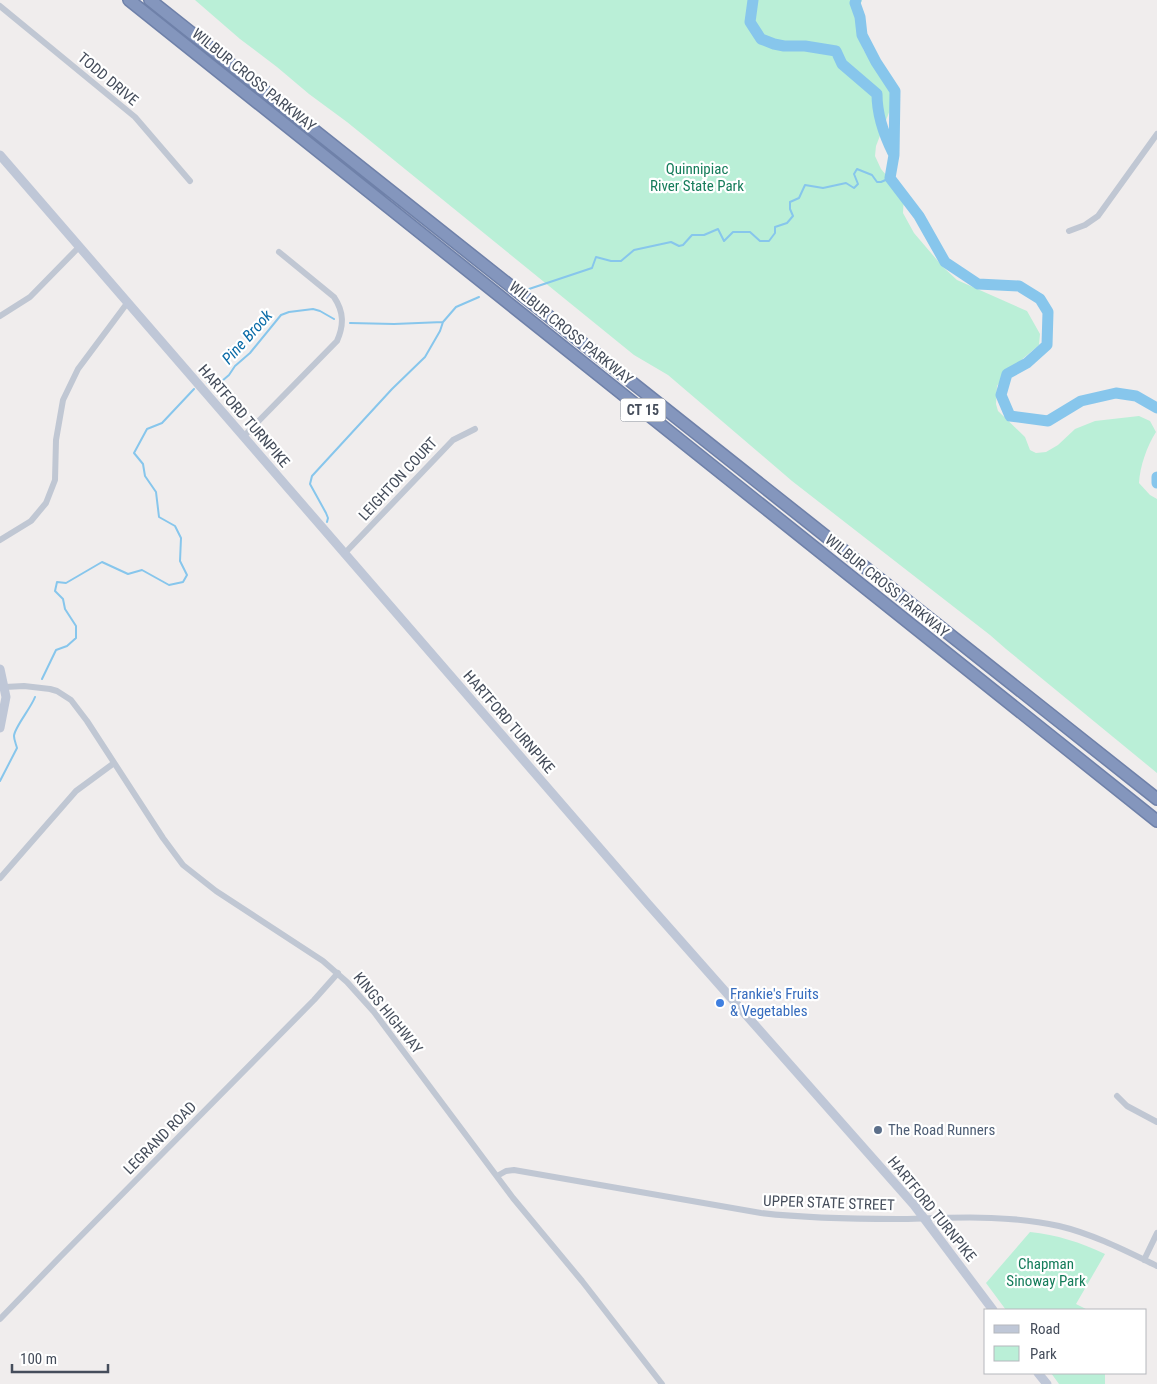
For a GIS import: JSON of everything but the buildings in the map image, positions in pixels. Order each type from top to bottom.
[{"type":"highway","name":"WILBUR CROSS PARKWAY","points":[[129,0],[1157,821]]},
{"type":"highway","name":"WILBUR CROSS PARKWAY","points":[[150,0],[1157,799]]},
{"type":"main road","name":"HARTFORD TURNPIKE","points":[[0,155],[635,889],[925,1218],[992,1309]]},
{"type":"main road","points":[[0,669],[5,687],[5,703],[0,728]]},
{"type":"main road","points":[[1039,1374],[1047,1384]]},
{"type":"street","name":"TODD DRIVE","points":[[0,6],[135,117],[190,181]]},
{"type":"street","points":[[1070,231],[1085,225],[1098,216],[1157,134]]},
{"type":"street","points":[[0,316],[30,296],[79,247]]},
{"type":"street","points":[[244,436],[337,341],[341,331],[342,315],[334,297],[278,252]]},
{"type":"street","points":[[0,540],[31,521],[49,499],[55,480],[56,440],[63,400],[78,369],[128,302]]},
{"type":"street","name":"LEIGHTON COURT","points":[[344,554],[453,440],[475,428]]},
{"type":"street","name":"KINGS HIGHWAY","points":[[5,687],[43,688],[57,691],[66,697],[81,712],[166,843],[189,870],[211,888],[338,972],[355,990],[374,1012],[518,1205],[582,1280],[662,1384]]},
{"type":"street","points":[[0,878],[76,790],[114,763]]},
{"type":"street","name":"LEGRAND ROAD","points":[[0,1320],[314,1000],[338,972]]},
{"type":"street","points":[[1117,1096],[1127,1106],[1157,1122]]},
{"type":"street","name":"UPPER STATE STREET","points":[[497,1176],[506,1171],[514,1170],[785,1216],[969,1217],[1037,1222],[1090,1236],[1157,1266]]},
{"type":"street","points":[[1144,1260],[1157,1233]]},
{"type":"green space","name":"Quinnipiac River State Park","points":[[195,0],[862,0],[857,15],[863,49],[870,60],[887,76],[890,82],[890,110],[876,146],[875,156],[881,169],[904,196],[903,213],[914,233],[943,267],[957,280],[1027,311],[1040,334],[1039,345],[1007,372],[997,386],[996,404],[998,411],[1025,437],[1030,450],[1036,453],[1046,452],[1058,445],[1075,429],[1095,421],[1139,416],[1150,421],[1156,432],[1144,456],[1139,483],[1150,495],[1157,499],[1157,773],[990,635],[792,481],[668,375],[634,355],[347,122],[240,39]]},
{"type":"green space","name":"Chapman Sinoway Park","points":[[1030,1232],[1068,1240],[1105,1254],[1076,1304],[1086,1309],[1005,1309],[986,1283]]},
{"type":"green space","points":[[1052,1374],[1105,1374],[1105,1384],[1059,1384]]},
{"type":"waterway","points":[[753,0],[750,22],[761,39],[784,46],[805,46],[836,51],[842,64],[877,94],[882,124],[893,153]]},
{"type":"waterway","points":[[856,0],[862,35],[876,62],[895,91],[894,155],[890,178],[919,216],[945,262],[978,284],[1019,286],[1040,299],[1048,312],[1047,345],[1027,363],[1007,374],[1001,395],[1010,416],[1048,421],[1081,401],[1116,393],[1136,396],[1157,408]]},
{"type":"waterway","name":"Pine Brook","points":[[529,289],[592,268],[596,257],[611,261],[621,261],[634,250],[671,242],[679,246],[683,245],[692,235],[704,235],[718,229],[724,241],[733,232],[750,232],[760,241],[769,241],[775,233],[775,227],[787,223],[793,216],[790,202],[799,198],[805,185],[823,188],[846,183],[854,188],[858,184],[854,174],[857,169],[872,175],[877,182],[890,178]]},
{"type":"waterway","name":"Pine Brook","points":[[350,323],[443,322],[456,307],[479,297]]},
{"type":"waterway","name":"Pine Brook","points":[[207,383],[222,381],[229,375],[281,315],[313,309],[334,319]]},
{"type":"waterway","points":[[327,522],[326,513],[310,484],[312,476],[392,389],[425,357],[443,322]]},
{"type":"waterway","name":"Pine Brook","points":[[42,679],[56,650],[67,646],[76,638],[76,626],[65,609],[63,599],[55,591],[57,582],[66,583],[102,562],[128,574],[142,570],[169,585],[183,582],[187,575],[180,561],[181,538],[175,526],[159,517],[156,492],[145,476],[143,464],[134,453],[147,429],[162,423],[194,389]]},
{"type":"waterway","points":[[1157,477],[1157,483]]},
{"type":"waterway","name":"Pine Brook","points":[[0,781],[17,748],[14,738],[15,732],[35,697]]},
{"type":"place","name":"Frankie's Fruits & Vegetables","points":[[720,1003]]},
{"type":"place","name":"The Road Runners","points":[[878,1130]]}]
